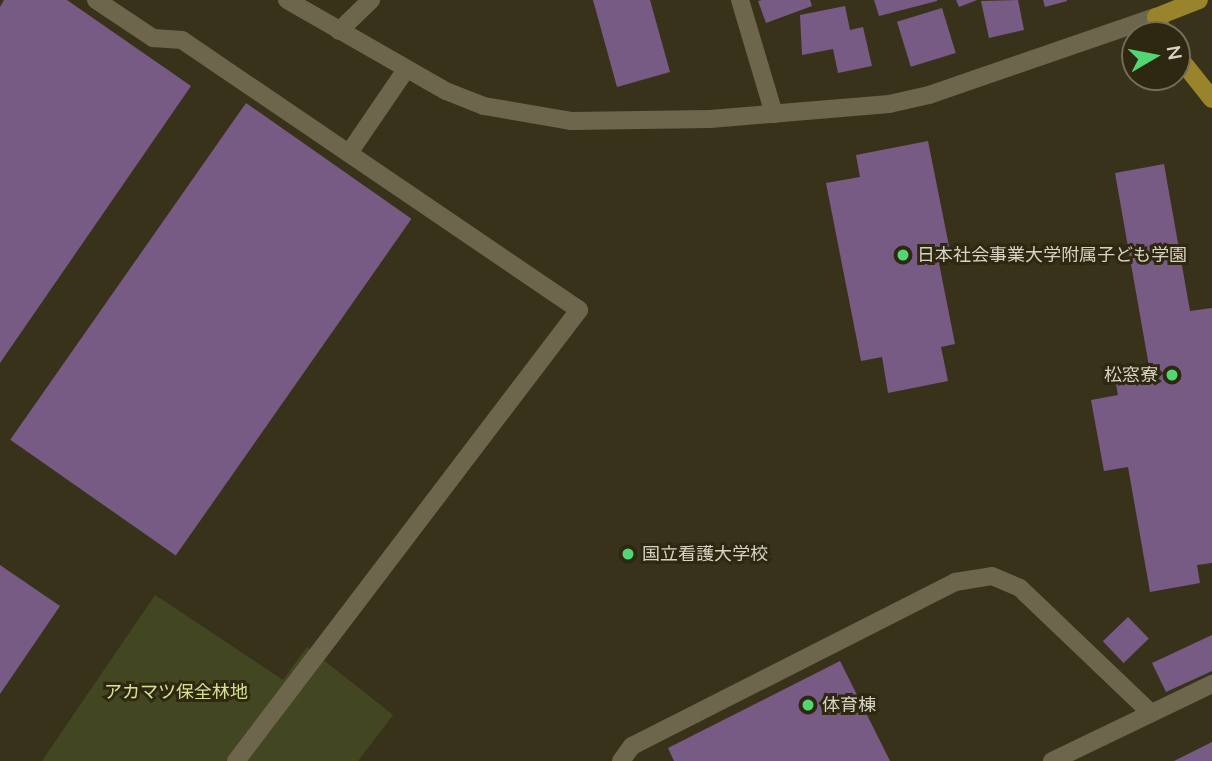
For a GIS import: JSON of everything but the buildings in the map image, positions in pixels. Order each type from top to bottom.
[{"type":"main road","points":[[1158,21],[1156,17],[1199,0]]},
{"type":"main road","points":[[1191,73],[1212,99]]},
{"type":"street","points":[[96,0],[153,38],[182,40],[579,310],[236,761]]},
{"type":"street","points":[[288,0],[405,71],[484,106],[571,121],[774,114],[866,107],[929,95],[1156,17]]},
{"type":"street","points":[[339,31],[371,0]]},
{"type":"street","points":[[740,0],[774,114]]},
{"type":"street","points":[[349,153],[405,71]]},
{"type":"street","points":[[621,761],[632,746],[955,582],[992,576],[1020,588],[1152,713]]},
{"type":"street","points":[[1052,761],[1212,684]]},
{"type":"green space","name":"アカマツ保全林地","points":[[155,595],[283,680],[307,647],[393,715],[358,761],[42,761]]},
{"type":"place","name":"日本社会事業大学附属子ども学園","points":[[903,255]]},
{"type":"place","name":"松窓寮","points":[[1172,375]]},
{"type":"place","name":"国立看護大学校","points":[[628,554]]},
{"type":"place","name":"体育棟","points":[[808,705]]}]
